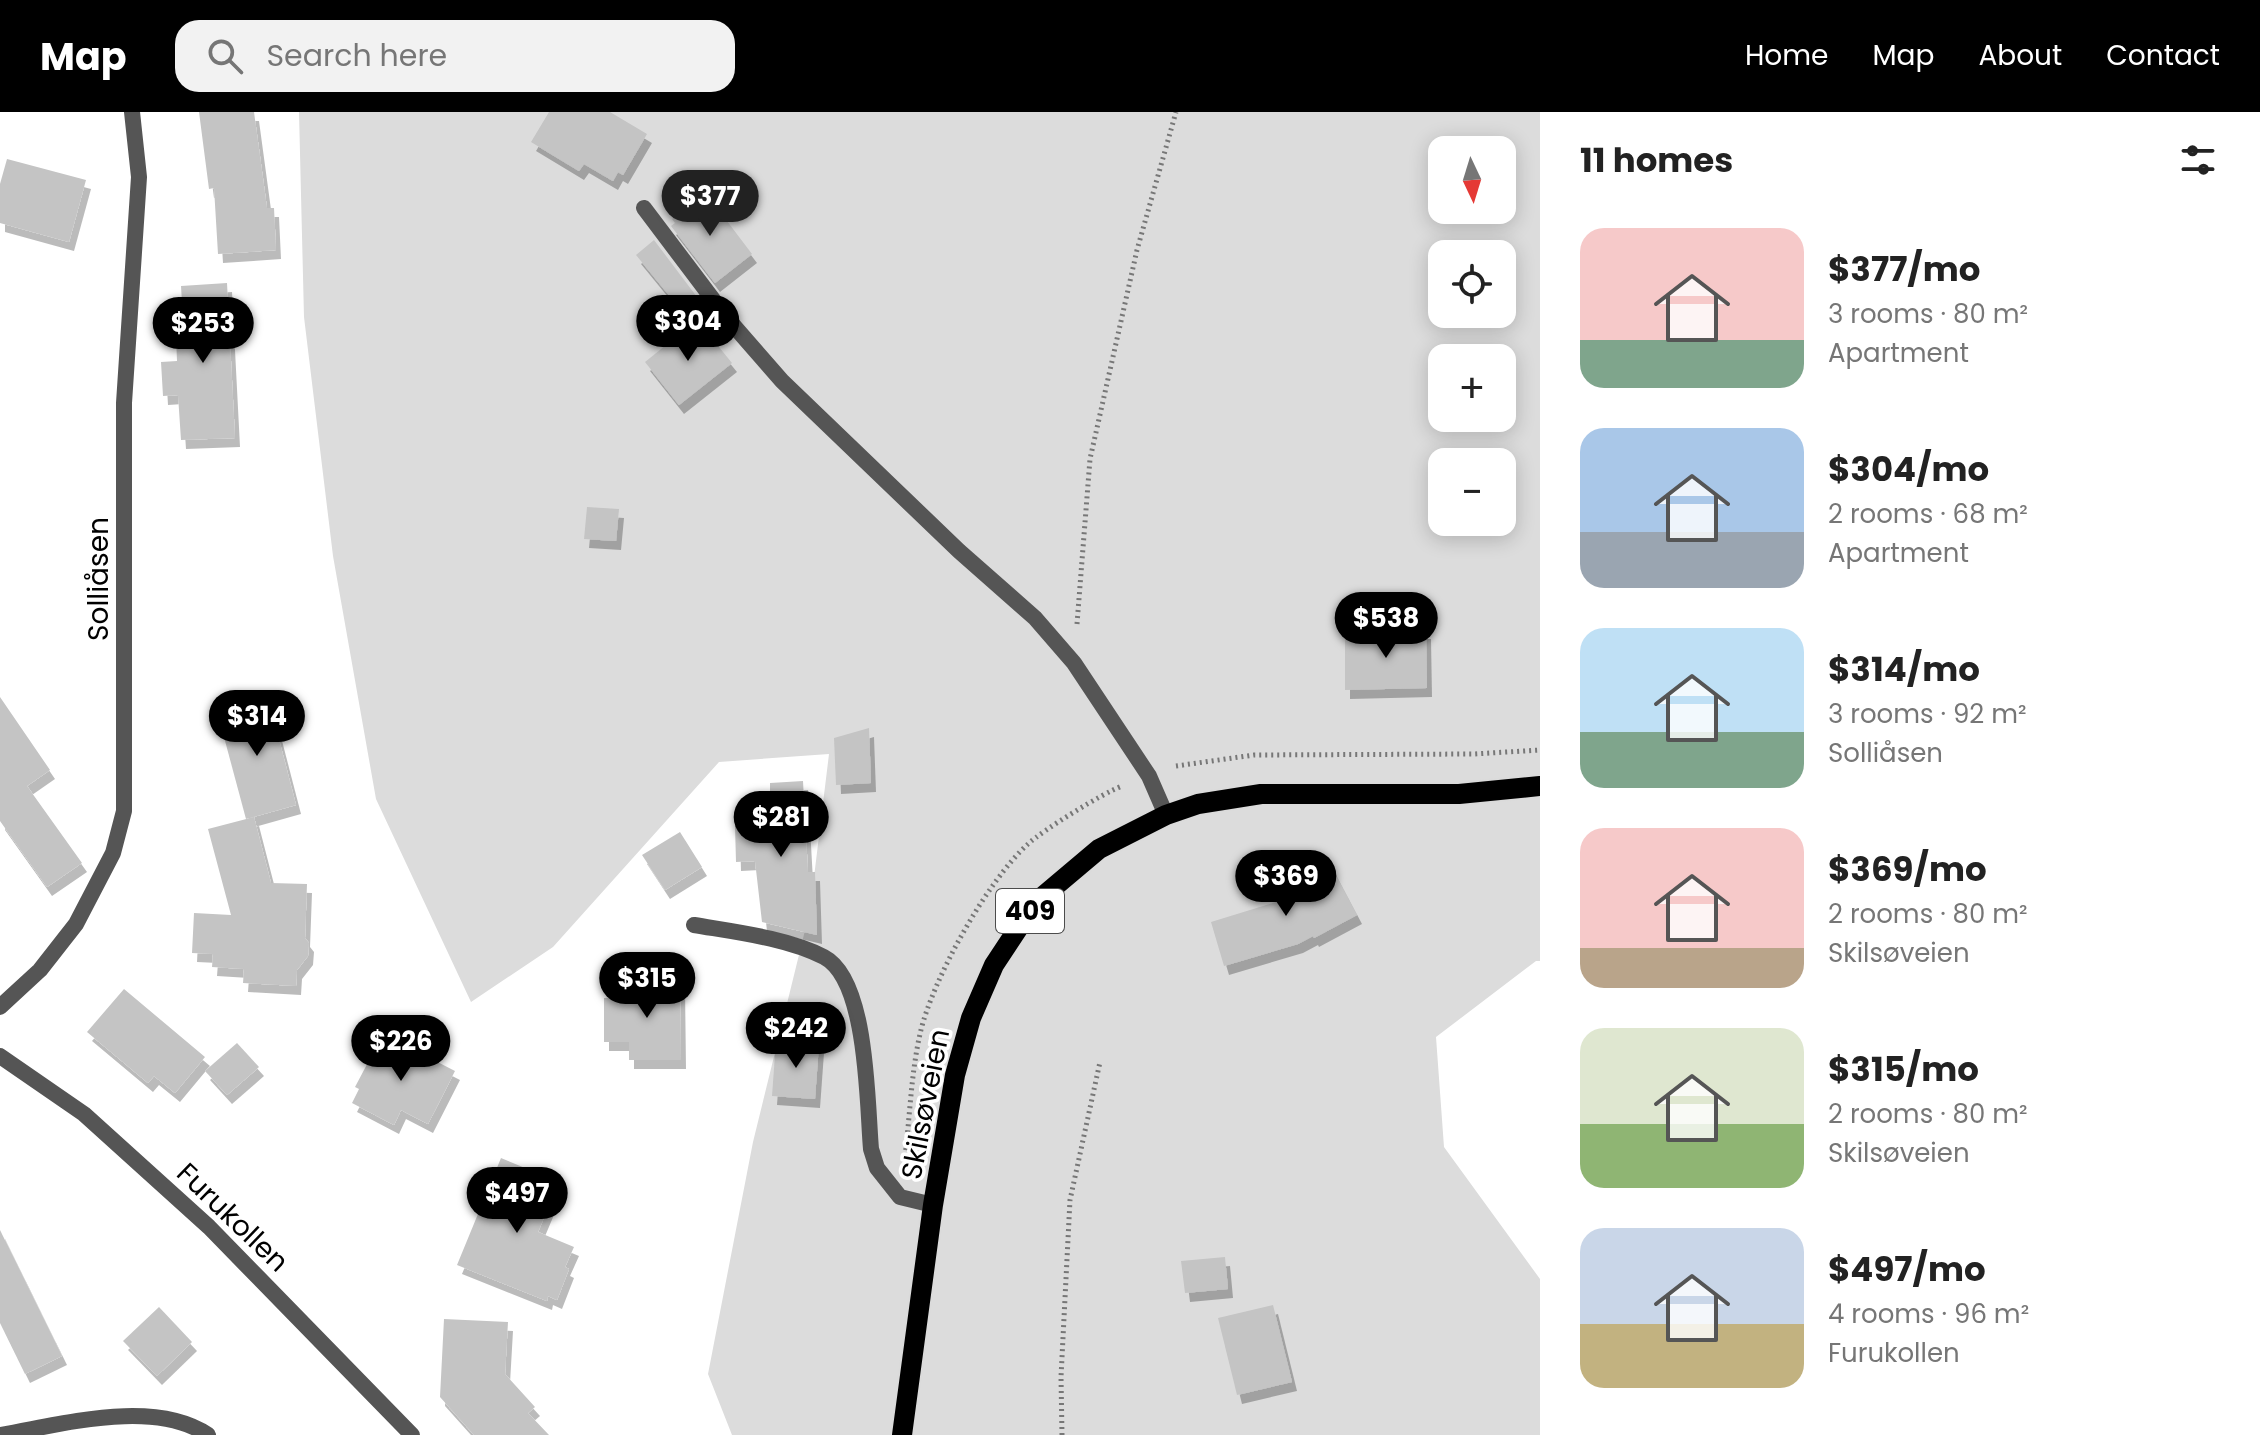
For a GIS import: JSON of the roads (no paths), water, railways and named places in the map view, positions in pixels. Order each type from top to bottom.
[{"type":"main road","name":"Skilsøveien","points":[[902,1435],[933,1205],[955,1075],[971,1018],[994,965],[1035,903],[1099,849],[1166,815],[1198,804],[1261,794],[1459,794],[1540,786]]},
{"type":"street","name":"Solliåsen","points":[[0,1007],[40,970],[76,924],[113,853],[124,811],[124,403],[139,177],[132,112]]},
{"type":"street","points":[[644,208],[727,318],[782,381],[959,551],[1035,618],[1074,663],[1149,776],[1166,815]]},
{"type":"street","points":[[694,925],[764,936],[826,958],[840,972],[855,1003],[860,1027],[871,1149],[877,1168],[900,1197],[933,1205]]},
{"type":"street","name":"Furukollen","points":[[0,1056],[84,1114],[209,1227],[412,1435]]},
{"type":"street","points":[[0,1435],[118,1416],[157,1418],[198,1429],[208,1435]]}]
